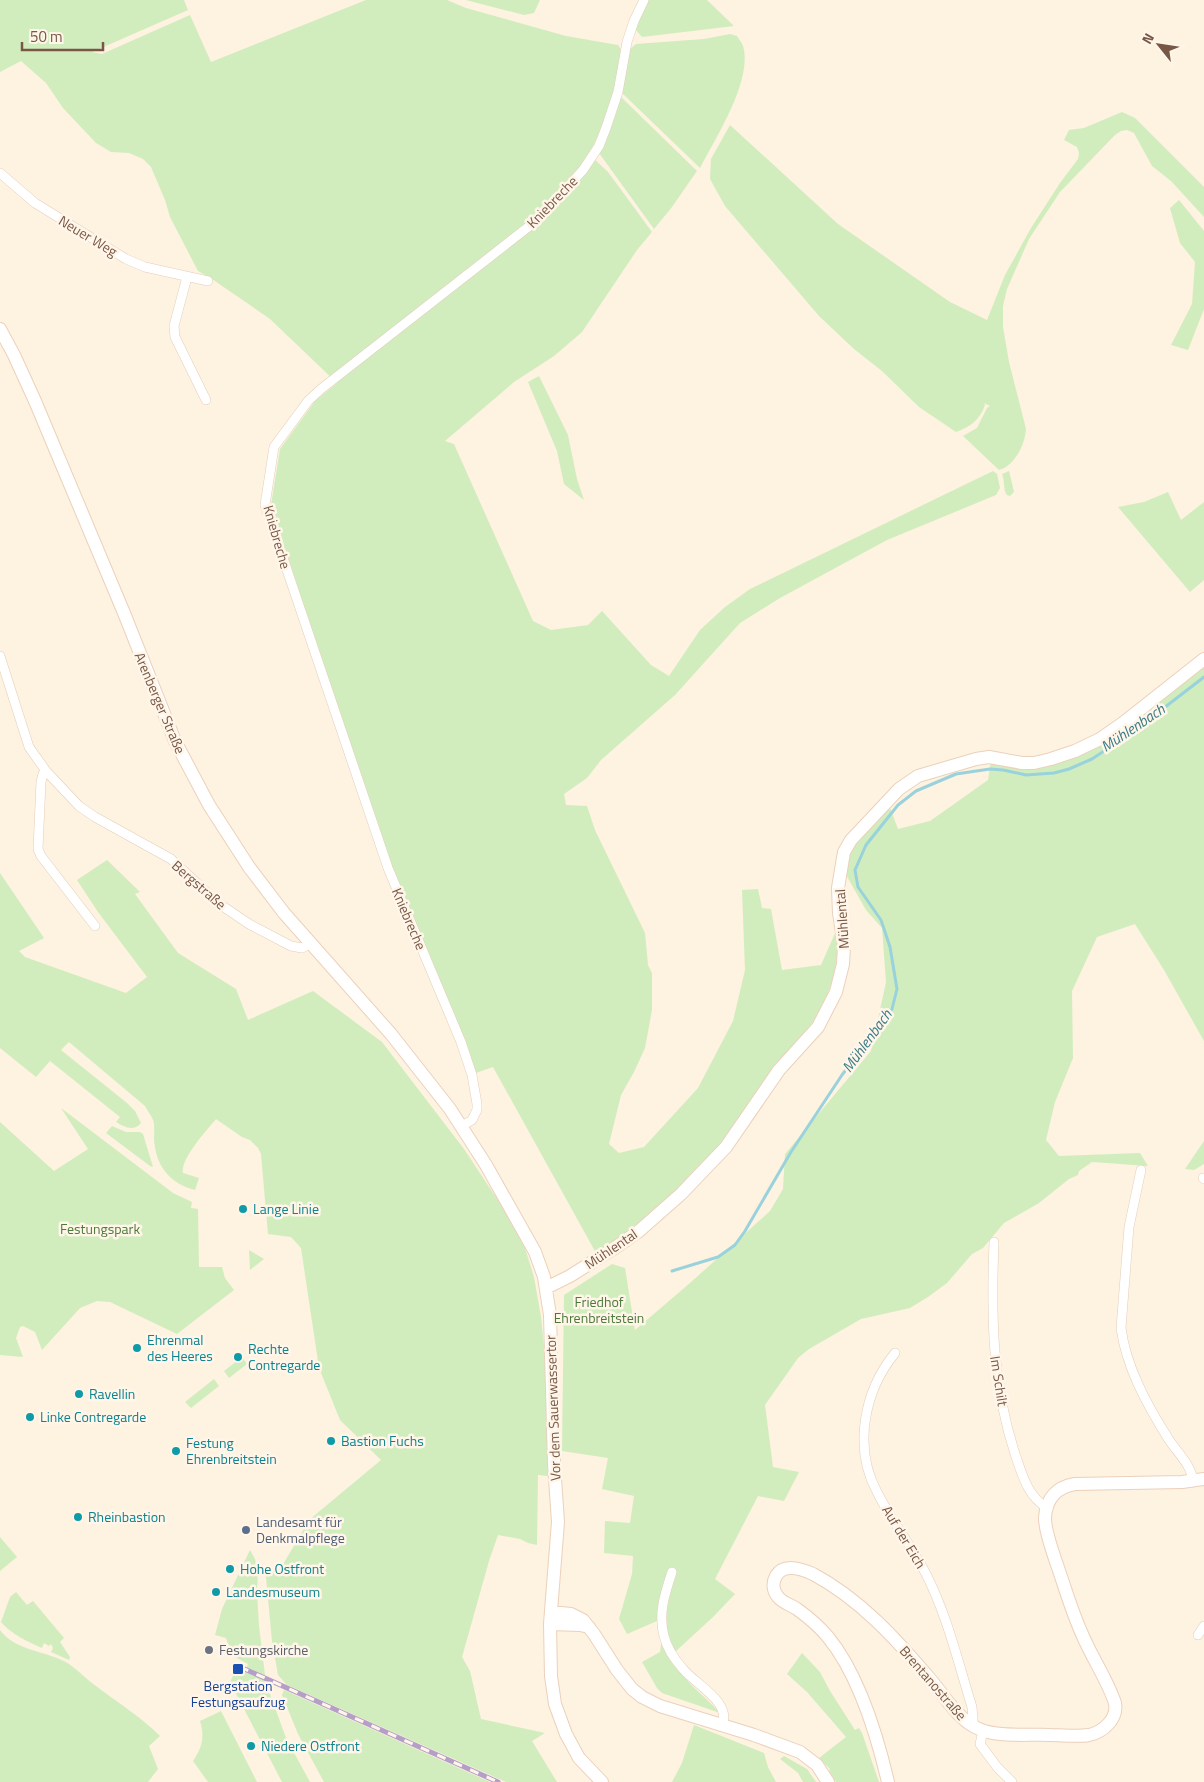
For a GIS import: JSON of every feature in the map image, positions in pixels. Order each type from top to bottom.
[{"type":"street","name":"Kniebreche","points":[[462,1126],[472,1120],[477,1110],[472,1075],[461,1042],[388,868],[265,505],[274,448],[308,401],[321,389],[541,217],[583,170],[599,146],[606,128],[618,92],[634,21],[644,0]]},
{"type":"street","name":"Neuer Weg","points":[[0,173],[35,203],[126,259],[145,267],[208,282]]},
{"type":"street","points":[[187,277],[174,326],[175,337],[206,400]]},
{"type":"street","name":"Arenberger Straße","points":[[0,329],[35,401],[187,767],[218,821],[249,867],[284,913],[390,1034]]},
{"type":"street","name":"Bergstraße","points":[[0,656],[25,741],[32,754],[46,771],[79,806],[170,859],[232,914],[284,943],[302,948],[311,943]]},
{"type":"street","name":"Mühlental","points":[[546,1288],[596,1260],[630,1238],[686,1189],[726,1147],[779,1070],[818,1027],[836,992],[843,964],[844,946],[839,913],[838,888],[844,852],[855,835],[899,789],[918,776],[976,759],[989,757],[1034,763],[1075,751],[1100,739],[1123,723],[1204,659]]},
{"type":"street","points":[[46,771],[41,782],[38,849],[41,856],[95,926]]},
{"type":"street","name":"Vor dem Sauerwassertor","points":[[390,1034],[434,1087],[462,1126],[528,1237],[539,1262],[546,1288],[551,1338],[554,1464],[558,1522],[550,1618],[551,1676],[555,1704],[566,1734],[580,1758],[602,1782]]},
{"type":"street","points":[[1141,1170],[1129,1227],[1121,1328],[1123,1339],[1129,1359],[1147,1402],[1169,1441],[1199,1480]]},
{"type":"street","name":"Im Schilt","points":[[994,1242],[993,1338],[998,1388],[1012,1446],[1024,1479],[1033,1498],[1047,1508]]},
{"type":"street","name":"Auf der Eich","points":[[895,1353],[881,1374],[867,1405],[864,1444],[867,1463],[877,1492],[918,1560],[934,1592],[972,1707],[973,1720],[970,1724]]},
{"type":"street","points":[[1047,1508],[1050,1498],[1056,1491],[1067,1486],[1199,1480]]},
{"type":"street","name":"Brentanostraße","points":[[888,1782],[880,1748],[843,1660],[828,1636],[796,1609],[783,1601],[774,1590],[774,1581],[777,1574],[782,1569],[790,1567],[807,1571],[836,1588],[868,1612],[931,1679],[957,1713],[970,1724],[983,1730],[1000,1734],[1088,1735],[1103,1729],[1110,1722],[1116,1709],[1113,1697],[1082,1636],[1070,1604],[1045,1525],[1047,1508]]},
{"type":"street","points":[[672,1572],[664,1595],[661,1617],[664,1636],[672,1655],[683,1670],[720,1705],[725,1719],[722,1725]]},
{"type":"street","points":[[550,1618],[566,1612],[576,1615],[589,1627],[632,1689],[642,1697],[660,1706],[800,1752],[817,1765],[828,1782]]},
{"type":"street","points":[[1198,1634],[1204,1626]]},
{"type":"street","points":[[983,1730],[980,1744],[997,1767],[1012,1782]]},
{"type":"green space","points":[[0,0],[184,0],[188,10],[92,52],[102,54],[190,15],[211,62],[366,0],[447,0],[466,8],[566,36],[618,45],[623,53],[613,92],[601,129],[589,154],[608,172],[652,232],[637,250],[582,332],[554,356],[514,382],[445,441],[454,444],[533,621],[551,630],[588,625],[602,611],[651,665],[669,676],[700,630],[725,607],[750,589],[993,471],[997,474],[1000,488],[996,495],[887,540],[780,598],[740,623],[675,695],[601,760],[587,778],[564,794],[566,805],[587,806],[595,830],[645,933],[648,965],[652,973],[652,1010],[645,1048],[621,1095],[609,1144],[619,1153],[644,1147],[698,1088],[733,1021],[745,970],[742,890],[758,889],[762,908],[771,909],[782,970],[821,965],[836,931],[837,952],[834,973],[828,992],[820,1010],[798,1044],[712,1155],[666,1200],[632,1228],[596,1253],[493,1067],[473,1074],[432,961],[391,865],[368,803],[271,505],[280,449],[315,401],[337,383],[270,319],[198,271],[170,217],[151,167],[143,159],[129,153],[111,152],[96,143],[63,108],[46,83],[21,61],[0,72]]},
{"type":"green space","points":[[466,0],[540,0],[534,13],[524,15]]},
{"type":"green space","points":[[648,0],[707,0],[734,26],[642,37],[635,29]]},
{"type":"green space","points":[[730,34],[737,36],[743,46],[745,60],[743,75],[731,108],[700,168],[621,92],[630,49],[636,44],[704,39]]},
{"type":"green space","points":[[620,96],[697,171],[654,229],[599,153]]},
{"type":"green space","points":[[1122,112],[1135,118],[1204,187],[1204,217],[1171,181],[1152,166],[1134,133],[1127,130],[1115,135],[1060,192],[1029,239],[1007,289],[1003,306],[1003,327],[1009,362],[1026,429],[1024,441],[1018,454],[1010,464],[999,470],[963,436],[977,428],[987,408],[990,406],[984,403],[983,410],[977,419],[966,428],[956,432],[919,407],[882,371],[854,349],[819,316],[725,206],[710,179],[711,159],[730,125],[838,224],[950,302],[987,320],[1005,275],[1031,228],[1078,159],[1077,147],[1064,140],[1069,130],[1084,128]]},
{"type":"green space","points":[[1179,200],[1204,231],[1204,309],[1188,350],[1171,345],[1192,304],[1195,262],[1180,243],[1170,208]]},
{"type":"green space","points":[[539,376],[568,435],[577,479],[584,500],[564,484],[557,451],[528,382]]},
{"type":"green space","points":[[1009,471],[1014,492],[1010,496],[1007,495],[1004,488],[1002,474]]},
{"type":"green space","points":[[1168,492],[1181,520],[1204,502],[1204,580],[1190,592],[1118,507],[1144,502]]},
{"type":"green space","name":"Friedhof Ehrenbreitstein","points":[[1204,664],[1204,1041],[1164,970],[1135,924],[1097,937],[1072,991],[1073,1058],[1055,1102],[1046,1140],[1059,1156],[1140,1153],[1148,1166],[1092,1162],[1079,1171],[1078,1175],[1069,1179],[1039,1203],[1004,1223],[983,1248],[972,1254],[947,1283],[928,1297],[910,1308],[861,1319],[809,1349],[798,1358],[765,1405],[773,1467],[799,1472],[784,1501],[758,1496],[715,1579],[735,1594],[675,1652],[668,1636],[665,1622],[657,1621],[627,1634],[619,1619],[632,1574],[633,1556],[604,1553],[605,1521],[630,1523],[634,1496],[602,1489],[608,1458],[562,1451],[564,1295],[612,1264],[625,1268],[635,1330],[770,1211],[783,1189],[785,1154],[871,1051],[886,982],[882,928],[866,910],[845,873],[850,851],[889,805],[898,829],[930,821],[988,780],[991,760],[1059,762],[1083,754]]},
{"type":"green space","points":[[107,860],[140,892],[135,894],[178,953],[236,989],[248,1020],[313,991],[382,1042],[464,1149],[521,1235],[534,1277],[541,1317],[545,1356],[548,1476],[538,1475],[537,1545],[520,1539],[498,1535],[462,1657],[470,1671],[481,1719],[545,1733],[532,1741],[557,1782],[506,1782],[287,1685],[278,1675],[272,1641],[266,1577],[270,1569],[278,1573],[309,1520],[381,1460],[340,1420],[319,1368],[301,1248],[291,1237],[268,1234],[261,1154],[258,1148],[250,1140],[242,1137],[216,1119],[195,1145],[186,1160],[183,1173],[199,1178],[195,1190],[186,1187],[171,1178],[161,1165],[155,1149],[154,1122],[145,1106],[69,1042],[61,1050],[127,1103],[135,1111],[141,1123],[138,1126],[129,1128],[116,1122],[120,1117],[50,1061],[36,1077],[0,1048],[0,873],[44,938],[19,951],[25,957],[126,993],[147,977],[98,912],[77,880]]},
{"type":"green space","name":"Festungspark","points":[[61,1108],[173,1193],[192,1202],[191,1208],[198,1209],[199,1267],[222,1267],[225,1278],[234,1290],[177,1334],[110,1302],[97,1301],[80,1308],[42,1350],[35,1332],[23,1326],[20,1327],[16,1338],[23,1357],[0,1355],[0,1122],[54,1171],[88,1149]]},
{"type":"green space","points":[[112,1126],[126,1132],[140,1132],[143,1134],[153,1167],[106,1133]]},
{"type":"green space","points":[[1204,1141],[1204,1164],[1194,1170],[1185,1169]]},
{"type":"green space","points":[[249,1250],[264,1259],[250,1270]]},
{"type":"green space","points":[[242,1357],[247,1364],[229,1378],[224,1371]]},
{"type":"green space","points":[[214,1379],[219,1386],[191,1408],[185,1402]]},
{"type":"green space","points":[[0,1537],[17,1557],[0,1571]]},
{"type":"green space","points":[[250,1550],[255,1559],[258,1572],[259,1626],[266,1683],[286,1738],[310,1782],[282,1782],[230,1682],[235,1672],[243,1676],[248,1664],[231,1655],[226,1638],[215,1635],[222,1609]]},
{"type":"green space","points":[[16,1592],[27,1605],[33,1601],[64,1638],[60,1642],[70,1657],[69,1660],[51,1652],[53,1648],[51,1644],[49,1646],[44,1643],[42,1648],[15,1634],[1,1622],[10,1597]]},
{"type":"green space","points":[[0,1630],[14,1643],[69,1664],[160,1736],[149,1746],[158,1769],[148,1782],[0,1782]]},
{"type":"green space","points":[[662,1638],[670,1658],[678,1670],[720,1713],[662,1693],[657,1688],[642,1662],[660,1652]]},
{"type":"green space","points":[[802,1653],[820,1672],[855,1730],[859,1728],[862,1733],[879,1782],[836,1782],[829,1771],[830,1769],[819,1758],[846,1737],[807,1692],[787,1674]]},
{"type":"green space","points":[[284,1690],[490,1782],[324,1782],[298,1734],[282,1695]]},
{"type":"green space","points":[[221,1711],[257,1782],[208,1782],[193,1761],[199,1752],[202,1742],[200,1721]]},
{"type":"green space","points":[[694,1725],[764,1753],[768,1767],[776,1782],[672,1782],[682,1763]]},
{"type":"green space","points":[[784,1756],[807,1769],[816,1782],[803,1782],[798,1773],[780,1759]]},
{"type":"waterway","name":"Mühlenbach","points":[[672,1271],[718,1257],[735,1245],[791,1152],[842,1075],[892,1009],[897,989],[890,947],[881,920],[858,887],[855,870],[866,845],[898,805],[916,791],[956,774],[990,769],[1026,775],[1054,773],[1069,769],[1092,759],[1134,731],[1204,677]]},
{"type":"railway","points":[[240,1667],[498,1782]]},
{"type":"place","name":"Lange Linie","points":[[243,1209]]},
{"type":"place","name":"Ehrenmal des Heeres","points":[[137,1348]]},
{"type":"place","name":"Rechte Contregarde","points":[[238,1357]]},
{"type":"place","name":"Ravellin","points":[[79,1394]]},
{"type":"place","name":"Linke Contregarde","points":[[30,1417]]},
{"type":"place","name":"Bastion Fuchs","points":[[331,1441]]},
{"type":"place","name":"Festung Ehrenbreitstein","points":[[176,1451]]},
{"type":"place","name":"Rheinbastion","points":[[78,1517]]},
{"type":"place","name":"Landesamt für Denkmalpflege","points":[[246,1530]]},
{"type":"place","name":"Hohe Ostfront","points":[[230,1569]]},
{"type":"place","name":"Landesmuseum","points":[[216,1592]]},
{"type":"place","name":"Festungskirche","points":[[209,1650]]},
{"type":"place","name":"Bergstation Festungsaufzug","points":[[238,1669]]},
{"type":"place","name":"Niedere Ostfront","points":[[251,1746]]}]
